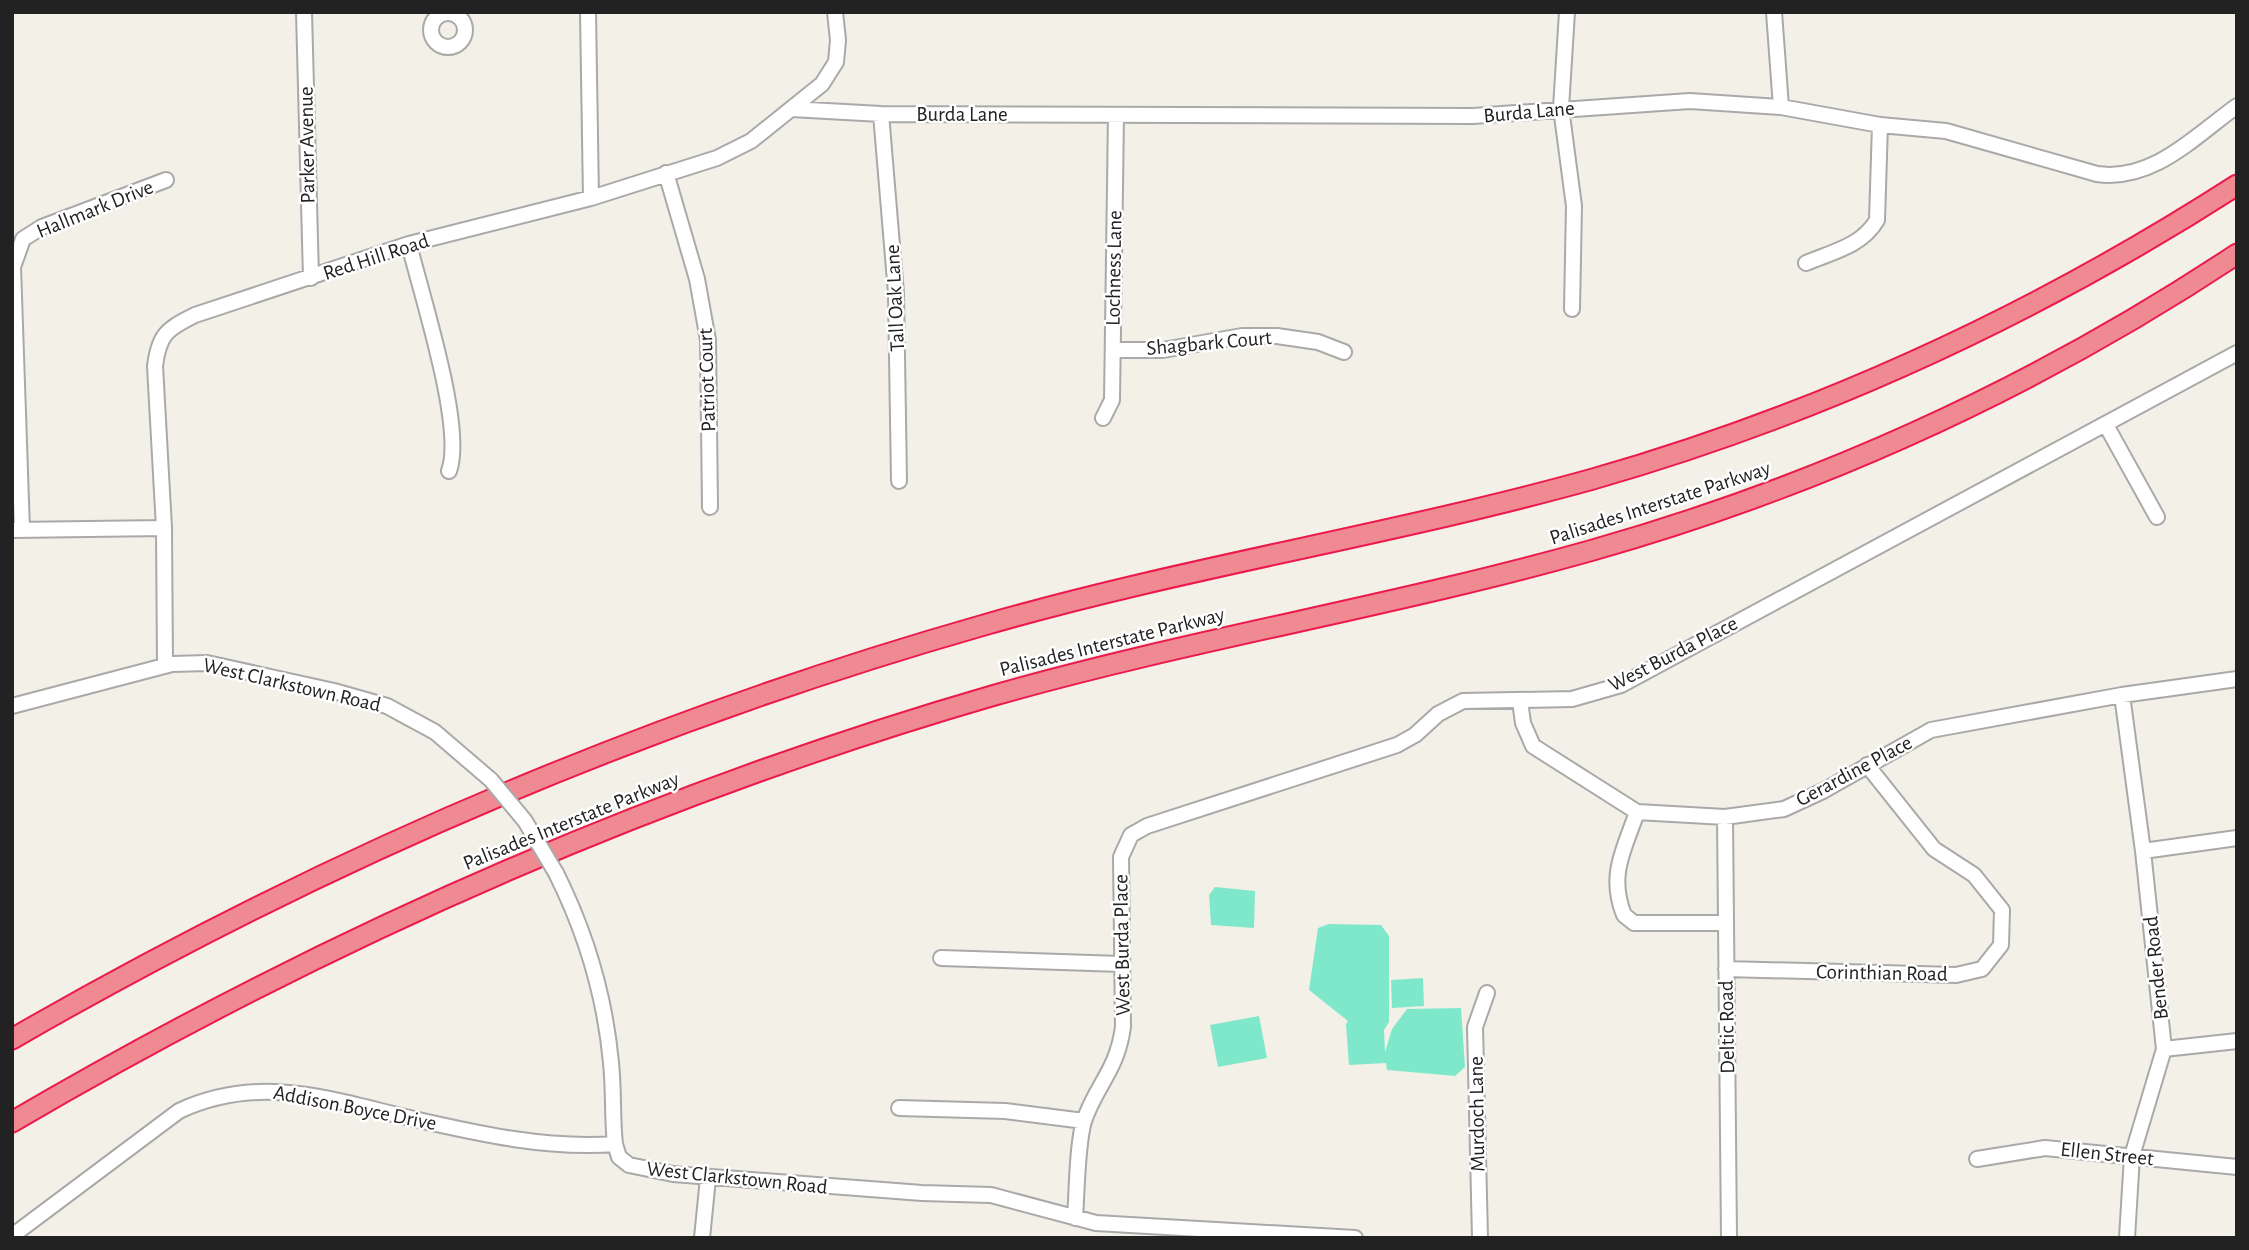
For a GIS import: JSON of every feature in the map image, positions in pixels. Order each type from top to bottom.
[{"type":"highway","name":"Palisades Interstate Parkway","points":[[12,1039],[152,961],[319,877],[457,814],[617,748],[817,676],[1019,615],[1188,572],[1531,495],[1630,468],[1727,435],[1854,387],[1979,330],[2101,267],[2237,186]]},
{"type":"highway","name":"Palisades Interstate Parkway","points":[[12,1122],[169,1033],[314,959],[473,885],[635,818],[799,758],[988,697],[1202,641],[1543,564],[1730,507],[1859,457],[1984,401],[2105,336],[2237,254]]},
{"type":"street","name":"Parker Avenue","points":[[304,12],[311,278]]},
{"type":"street","points":[[588,12],[591,198]]},
{"type":"street","name":"Red Hill Road","points":[[165,665],[164,528],[155,366],[158,344],[170,327],[195,315],[409,244],[591,198],[717,158],[751,141],[822,84],[836,62],[838,40],[835,12]]},
{"type":"street","points":[[1567,12],[1562,108],[1574,206],[1572,309]]},
{"type":"street","points":[[1774,12],[1781,107]]},
{"type":"street","name":"Burda Lane","points":[[791,109],[881,114],[1473,116],[1690,101],[1781,107],[1880,125],[1946,131],[2097,174],[2117,177],[2155,165],[2237,106]]},
{"type":"street","name":"Tall Oak Lane","points":[[881,114],[896,293],[900,481]]},
{"type":"street","name":"Lochness Lane","points":[[1102,418],[1112,400],[1116,115]]},
{"type":"street","points":[[1806,263],[1857,242],[1869,233],[1877,220],[1880,125]]},
{"type":"street","name":"Patriot Court","points":[[666,173],[696,279],[708,340],[709,507]]},
{"type":"street","name":"Hallmark Drive","points":[[17,530],[14,304],[16,253],[23,239],[42,227],[166,180]]},
{"type":"street","points":[[409,244],[448,400],[454,457],[449,471]]},
{"type":"street","name":"Shagbark Court","points":[[1113,350],[1163,350],[1242,336],[1277,336],[1318,342],[1344,352]]},
{"type":"street","name":"West Burda Place","points":[[1074,1217],[1084,1121],[1114,1066],[1123,1027],[1121,857],[1131,835],[1147,826],[1397,745],[1415,735],[1437,714],[1463,701],[1572,699],[1621,685],[2237,354]]},
{"type":"street","points":[[2106,425],[2157,517]]},
{"type":"street","points":[[17,530],[164,528]]},
{"type":"street","name":"West Clarkstown Road","points":[[12,706],[165,665],[186,662],[215,665],[378,702],[435,732],[491,780],[526,821],[556,873],[586,943],[602,1002],[611,1063],[615,1144],[619,1157],[633,1167],[708,1178],[922,1193],[991,1195],[1096,1223],[1203,1233],[1356,1238]]},
{"type":"street","name":"Gerardine Place","points":[[1520,701],[1523,723],[1533,746],[1637,812],[1724,817],[1784,809],[1931,730],[2122,695],[2237,679]]},
{"type":"street","name":"Bender Road","points":[[2122,695],[2143,851],[2164,1049],[2132,1156],[2127,1238]]},
{"type":"street","name":"Corinthian Road","points":[[1726,968],[1956,975],[1982,969],[2001,945],[2001,909],[1974,875],[1934,849],[1867,765]]},
{"type":"street","points":[[1637,812],[1617,864],[1616,881],[1623,915],[1634,923],[1726,923]]},
{"type":"street","name":"Deltic Road","points":[[1724,817],[1729,1238]]},
{"type":"street","points":[[2143,851],[2237,838]]},
{"type":"street","points":[[941,958],[1121,964]]},
{"type":"street","name":"Murdoch Lane","points":[[1480,1238],[1475,1027],[1488,993]]},
{"type":"street","points":[[2164,1049],[2237,1041]]},
{"type":"street","name":"Addison Boyce Drive","points":[[12,1237],[180,1111],[204,1101],[241,1092],[300,1093],[526,1142],[568,1146],[615,1144]]},
{"type":"street","points":[[899,1108],[1005,1111],[1084,1121]]},
{"type":"street","name":"Ellen Street","points":[[1978,1159],[2045,1148],[2237,1167]]},
{"type":"street","points":[[702,1238],[708,1178]]},
{"type":"green space","points":[[1215,887],[1255,891],[1254,928],[1211,925],[1209,895]]},
{"type":"green space","points":[[1329,924],[1381,925],[1389,936],[1389,1022],[1384,1030],[1385,1052],[1392,1029],[1407,1009],[1461,1008],[1465,1067],[1455,1076],[1387,1070],[1386,1063],[1349,1065],[1348,1021],[1309,990],[1318,928]]},
{"type":"green space","points":[[1423,978],[1424,1006],[1392,1008],[1391,980]]},
{"type":"green space","points":[[1259,1016],[1267,1058],[1218,1067],[1210,1025]]}]
